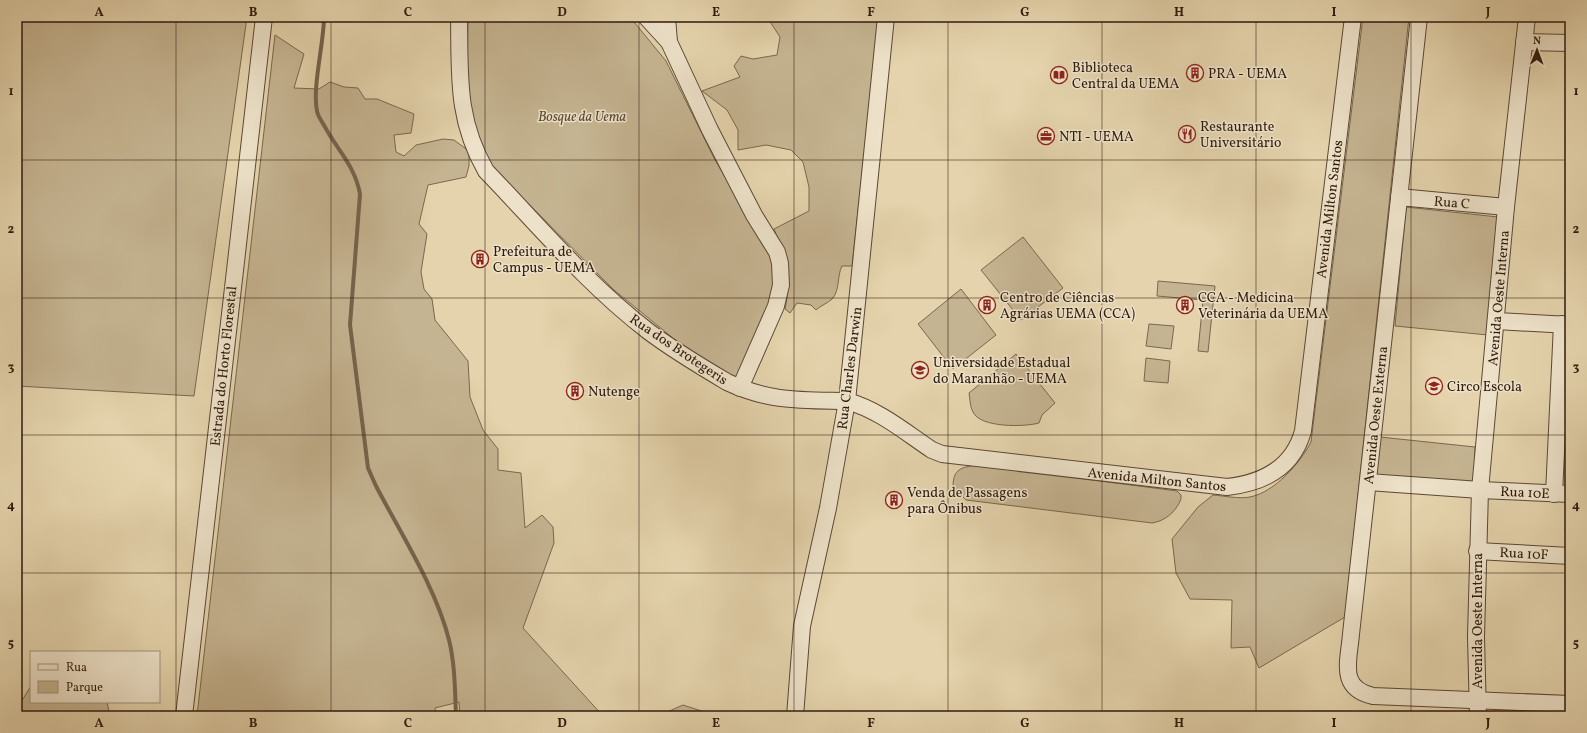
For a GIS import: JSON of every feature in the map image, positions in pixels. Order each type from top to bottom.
[{"type":"street","name":"Estrada do Horto Florestal","points":[[184,716],[264,17]]},
{"type":"street","name":"Rua dos Brotegeris","points":[[459,17],[461,99],[466,126],[477,155],[486,171],[571,261],[618,306],[648,332],[727,382],[740,388],[772,398],[847,401]]},
{"type":"street","points":[[646,17],[669,42],[710,130],[754,214],[777,252],[782,278],[778,301],[740,388]]},
{"type":"street","points":[[667,17],[669,42]]},
{"type":"street","name":"Rua Charles Darwin","points":[[795,716],[802,626],[828,508],[847,401],[886,17]]},
{"type":"street","name":"Avenida Milton Santos","points":[[847,401],[871,410],[932,450],[942,454],[1214,487],[1240,486],[1253,482],[1283,466],[1294,455],[1303,431],[1353,17]]},
{"type":"street","name":"Avenida Oeste Externa","points":[[1419,17],[1348,674],[1351,685],[1361,692],[1373,696],[1477,700]]},
{"type":"street","name":"Avenida Oeste Interna","points":[[1478,716],[1477,551],[1480,490],[1506,207],[1527,17]]},
{"type":"street","points":[[1524,42],[1570,43]]},
{"type":"street","name":"Rua C","points":[[1399,197],[1506,207]]},
{"type":"street","points":[[1496,321],[1566,325],[1562,494]]},
{"type":"street","name":"Rua 10E","points":[[1368,482],[1562,494]]},
{"type":"street","name":"Rua 10F","points":[[1477,551],[1570,556]]},
{"type":"street","points":[[1477,700],[1570,704]]},
{"type":"green space","points":[[17,17],[247,17],[194,396],[17,386]]},
{"type":"green space","name":"Bosque da Uema","points":[[468,17],[630,17],[666,61],[715,160],[767,247],[776,271],[777,294],[736,378],[690,352],[614,290],[486,161],[471,122],[467,88]]},
{"type":"green space","points":[[767,17],[879,17],[852,266],[842,266],[835,296],[816,310],[811,305],[797,303],[790,313],[785,309],[788,286],[787,268],[783,250],[774,229],[809,211],[809,187],[803,162],[791,150],[766,145],[738,150],[738,130],[727,110],[702,91],[740,77],[734,66],[741,56],[753,59],[777,55],[780,37]]},
{"type":"green space","points":[[1363,17],[1409,17],[1345,617],[1259,668],[1250,647],[1231,648],[1232,600],[1190,599],[1176,573],[1172,539],[1198,507],[1213,495],[1246,498],[1269,489],[1286,476],[1300,459],[1311,442]]},
{"type":"green space","points":[[275,35],[304,54],[294,88],[319,89],[330,82],[344,87],[358,88],[365,99],[377,99],[414,114],[411,133],[394,135],[396,152],[404,156],[416,145],[443,139],[454,140],[469,151],[469,166],[466,177],[428,185],[419,224],[427,234],[421,272],[424,289],[432,299],[435,320],[468,361],[470,397],[483,430],[498,449],[498,470],[521,473],[525,528],[542,515],[553,527],[554,543],[523,628],[603,716],[460,716],[459,702],[435,708],[436,716],[197,716]]},
{"type":"green space","points":[[1406,207],[1498,217],[1488,335],[1395,326]]},
{"type":"green space","points":[[1023,237],[1063,288],[1021,320],[981,270]]},
{"type":"green space","points":[[1158,281],[1215,286],[1208,352],[1198,351],[1203,300],[1157,296]]},
{"type":"green space","points":[[961,289],[996,335],[953,369],[918,324]]},
{"type":"green space","points":[[1149,324],[1174,326],[1171,349],[1146,346]]},
{"type":"green space","points":[[1016,354],[1055,403],[1042,415],[1039,423],[1003,425],[984,421],[977,417],[973,412],[969,393]]},
{"type":"green space","points":[[1146,358],[1170,361],[1168,383],[1144,381]]},
{"type":"green space","points":[[1380,437],[1475,447],[1474,486],[1375,477]]},
{"type":"green space","points":[[978,465],[1177,491],[1181,495],[1181,499],[1170,515],[1152,523],[966,500],[953,487],[953,481],[959,470]]},
{"type":"green space","points":[[30,688],[30,703],[107,703],[110,716],[23,716],[21,702]]},
{"type":"green space","points":[[683,705],[717,716],[658,716]]},
{"type":"waterway","points":[[324,17],[316,90],[317,111],[319,118],[346,159],[358,184],[360,194],[350,325],[368,468],[376,486],[427,581],[443,620],[449,640],[452,658],[456,716]]},
{"type":"place","name":"PRA - UEMA","points":[[1195,73]]},
{"type":"place","name":"Biblioteca Central da UEMA","points":[[1059,75]]},
{"type":"place","name":"Restaurante Universitário","points":[[1187,134]]},
{"type":"place","name":"NTI - UEMA","points":[[1046,136]]},
{"type":"place","name":"Prefeitura de Campus - UEMA","points":[[480,259]]},
{"type":"place","name":"Centro de Ciências Agrárias UEMA (CCA)","points":[[987,305]]},
{"type":"place","name":"CCA - Medicina Veterinária da UEMA","points":[[1185,305]]},
{"type":"place","name":"Universidade Estadual do Maranhão - UEMA","points":[[920,370]]},
{"type":"place","name":"Circo Escola","points":[[1434,386]]},
{"type":"place","name":"Nutenge","points":[[575,391]]},
{"type":"place","name":"Venda de Passagens para Ônibus","points":[[894,500]]}]
